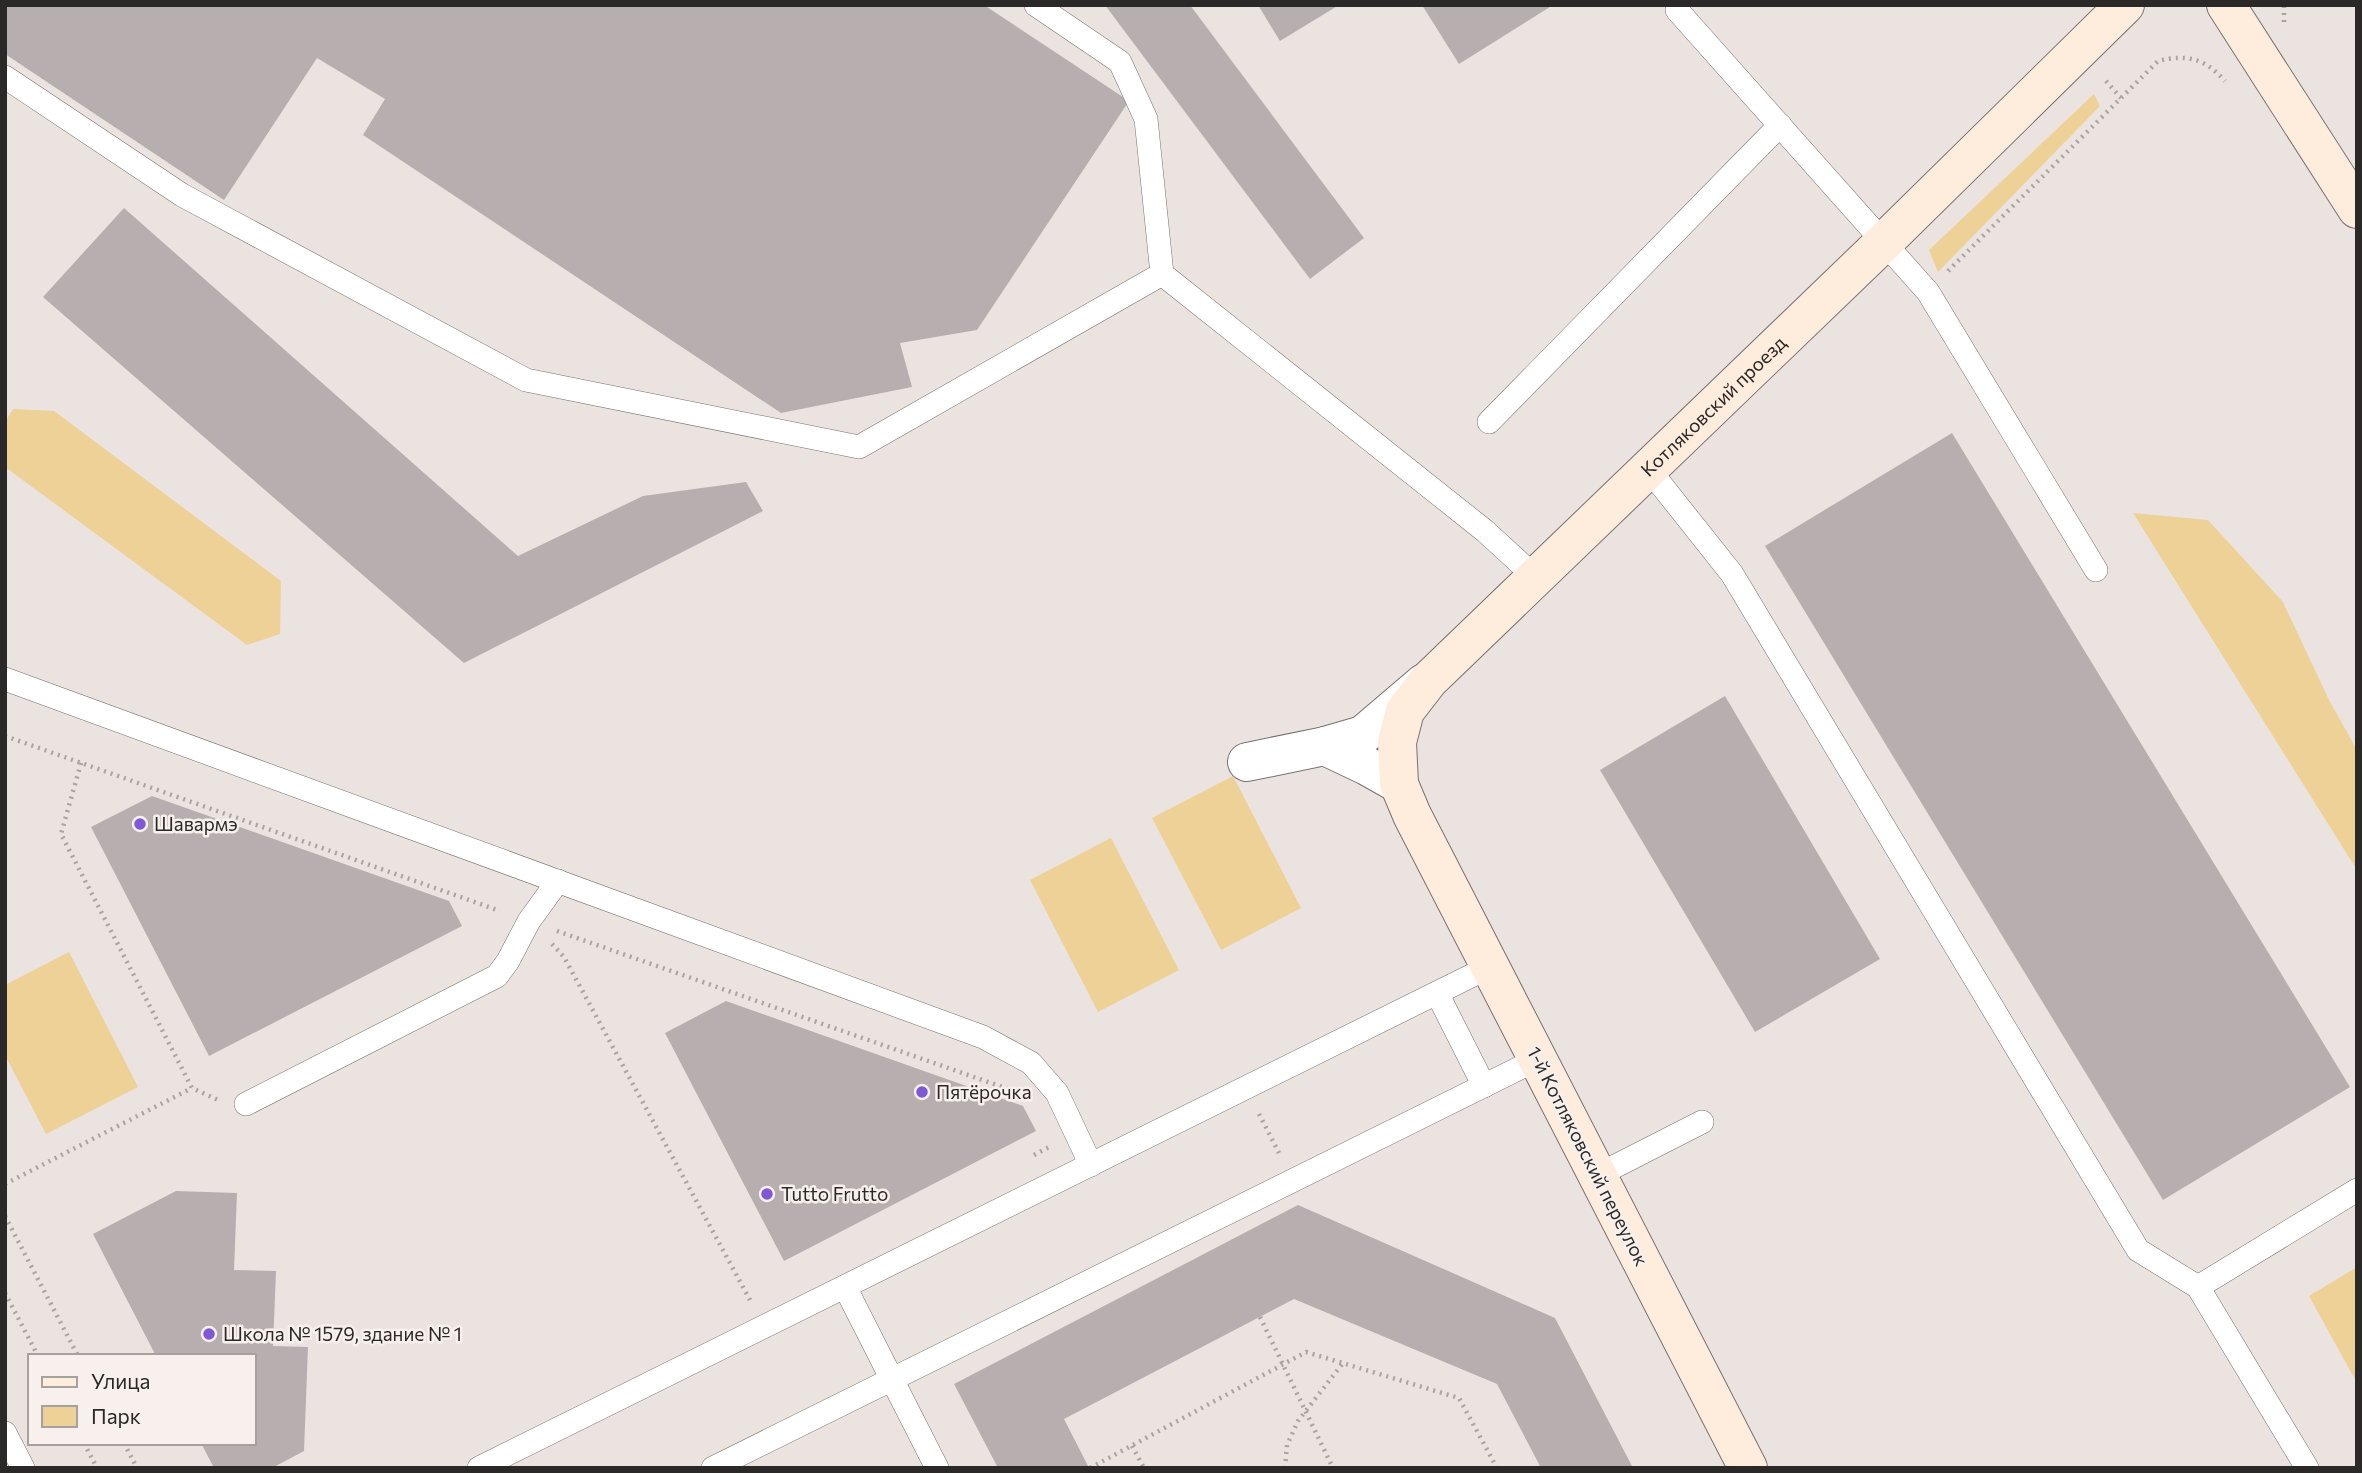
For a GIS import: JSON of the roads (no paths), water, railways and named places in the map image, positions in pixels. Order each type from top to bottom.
[{"type":"street","name":"Котляковский проезд","points":[[1429,845],[1399,784],[1397,742],[1405,710],[1429,680],[1647,467],[1885,241],[2124,5]]},
{"type":"street","points":[[2226,5],[2357,209]]},
{"type":"street","points":[[1247,762],[1363,735],[1429,680]]},
{"type":"street","points":[[1325,746],[1399,784]]},
{"type":"street","name":"1-й Котляковский переулок","points":[[1429,845],[1748,1468]]},
{"type":"lane","points":[[1036,5],[1120,62],[1146,119],[1162,274],[1485,531],[1534,576]]},
{"type":"lane","points":[[1677,10],[1928,292],[2096,570]]},
{"type":"lane","points":[[5,77],[182,195],[526,380],[859,447],[1162,274]]},
{"type":"lane","points":[[1489,422],[1780,125]]},
{"type":"lane","points":[[1647,467],[1732,574],[2138,1250],[2198,1287],[2307,1468]]},
{"type":"lane","points":[[5,678],[983,1037],[1031,1063],[1057,1093],[1091,1165]]},
{"type":"lane","points":[[246,1104],[496,976],[508,961],[529,921],[558,881]]},
{"type":"lane","points":[[480,1468],[1491,966]]},
{"type":"lane","points":[[1437,993],[1484,1086]]},
{"type":"lane","points":[[713,1468],[1538,1059]]},
{"type":"lane","points":[[1598,1175],[1702,1122]]},
{"type":"lane","points":[[2198,1287],[2357,1190]]},
{"type":"lane","points":[[845,1287],[937,1468]]},
{"type":"lane","points":[[5,1433],[23,1468]]},
{"type":"place","name":"Шавармэ","points":[[140,824]]},
{"type":"place","name":"Пятёрочка","points":[[922,1092]]},
{"type":"place","name":"Tutto Frutto","points":[[767,1194]]},
{"type":"place","name":"Школа № 1579, здание № 1","points":[[209,1334]]}]
